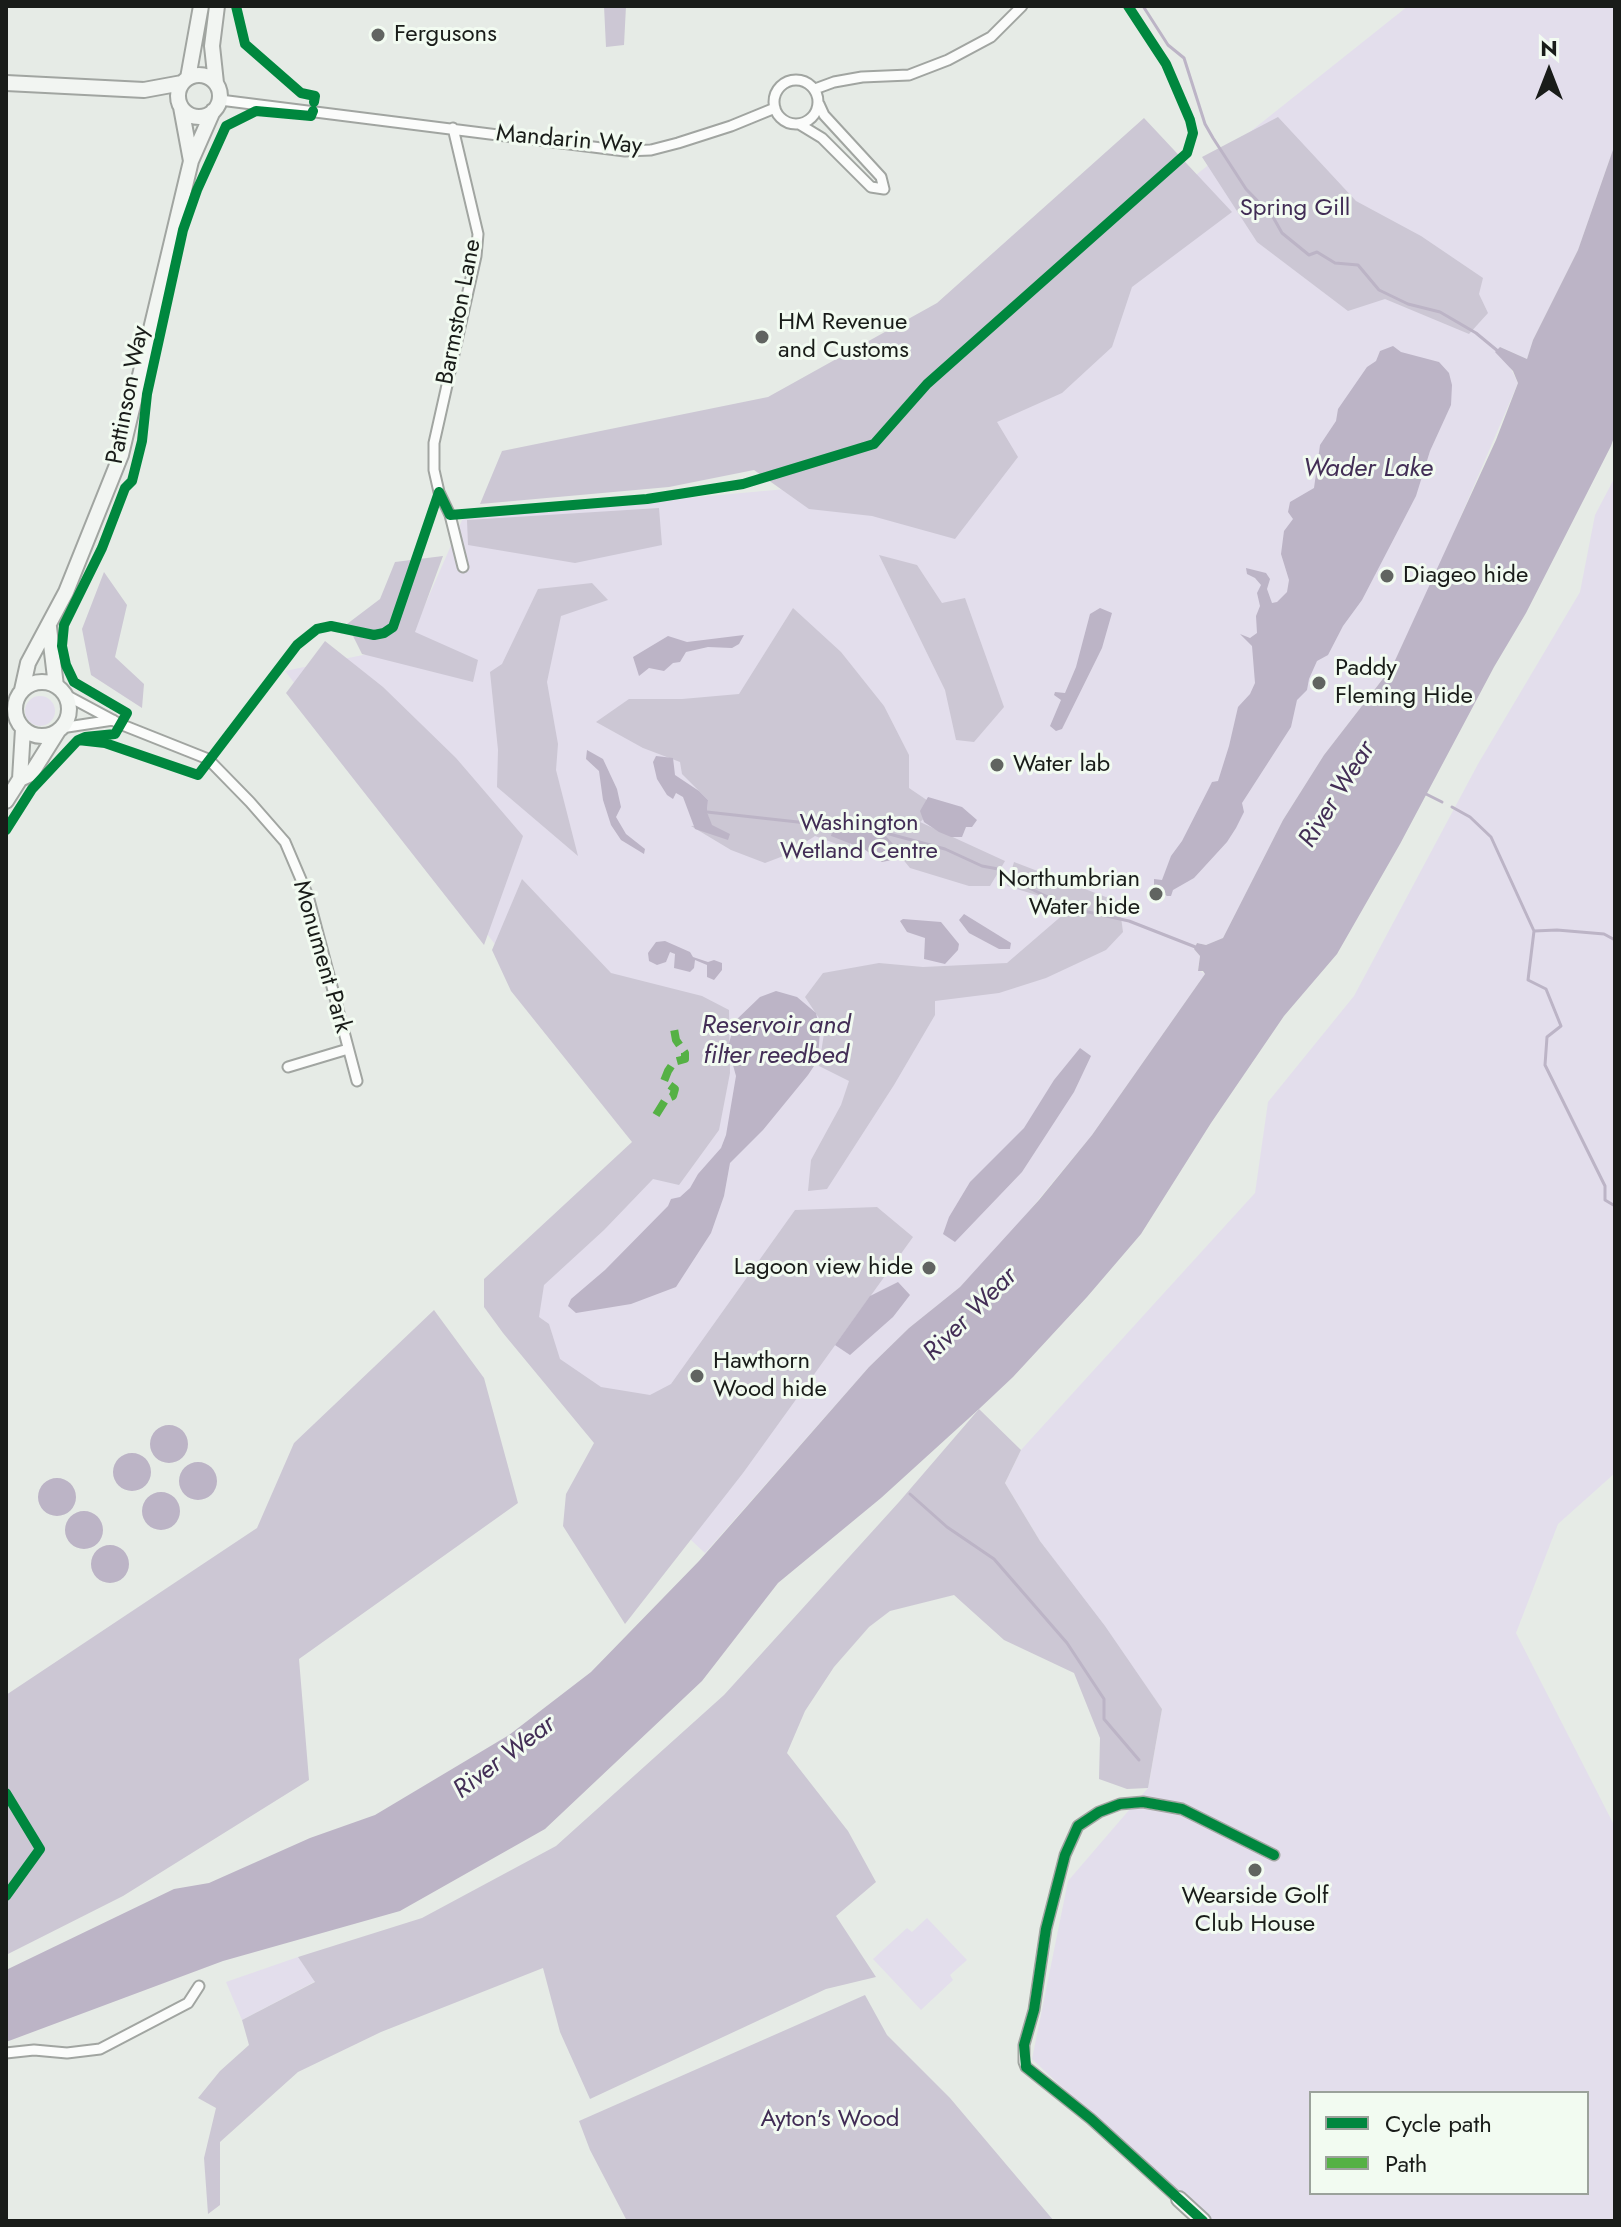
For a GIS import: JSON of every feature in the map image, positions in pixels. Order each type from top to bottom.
[{"type":"street","points":[[191,161],[180,104],[201,6]]},
{"type":"street","points":[[20,779],[14,708],[16,693],[90,536],[121,455],[191,161],[216,106],[212,46],[217,6]]},
{"type":"street","points":[[815,89],[862,77],[909,75],[948,60],[991,37],[1022,6]]},
{"type":"street","points":[[6,83],[144,90],[201,75],[216,83]]},
{"type":"street","points":[[790,80],[804,81],[815,89],[824,115],[881,177],[884,189],[871,187],[822,138],[782,118],[775,108],[775,94],[790,80]]},
{"type":"street","points":[[144,90],[180,104],[196,117],[216,106],[453,128]]},
{"type":"street","points":[[799,124],[812,117],[819,104]]},
{"type":"street","name":"Mandarin Way","points":[[453,128],[506,138],[608,150],[651,150],[731,126],[775,108]]},
{"type":"street","name":"Barmston Lane","points":[[453,128],[478,234],[476,256],[434,443],[434,470],[439,492],[450,515],[463,567]]},
{"type":"street","points":[[6,801],[20,779],[31,774],[69,711],[60,690],[49,627]]},
{"type":"street","points":[[16,693],[38,682],[60,690]]},
{"type":"street","name":"Monument Park","points":[[60,690],[113,720],[208,759],[285,842],[308,896],[357,1081]]},
{"type":"street","points":[[16,723],[41,736],[60,729],[113,720]]},
{"type":"street","name":"Monument Park","points":[[288,1067],[348,1049]]},
{"type":"street","points":[[1203,2221],[1091,2119],[1026,2067],[1024,2045],[1034,2010],[1046,1929],[1065,1855],[1078,1826],[1099,1812],[1120,1804],[1143,1802],[1182,1809],[1274,1855]]},
{"type":"street","points":[[6,2053],[34,2050],[67,2053],[100,2049],[188,2003],[199,1986]]},
{"type":"green space","points":[[604,6],[626,6],[624,45],[606,47]]},
{"type":"green space","name":"Washington Wetland Centre","points":[[1408,6],[1611,6],[1615,9],[1615,144],[1578,250],[1533,340],[1527,359],[1500,347],[1518,383],[1440,565],[1392,667],[1324,755],[1283,820],[1223,938],[1206,945],[1197,943],[1194,949],[1200,956],[1198,970],[1205,974],[1092,1135],[1005,1240],[960,1287],[909,1328],[869,1367],[705,1553],[651,1503],[491,1313],[650,1146],[285,671],[407,646],[463,518],[864,482],[1182,186]]},
{"type":"green space","name":"Spring Gill","points":[[1278,117],[1356,201],[1421,236],[1483,278],[1479,294],[1488,313],[1469,334],[1385,299],[1348,311],[1257,242],[1202,157]]},
{"type":"green space","points":[[1144,118],[1232,212],[1132,287],[1112,347],[1062,393],[997,422],[1018,457],[955,539],[872,516],[809,509],[754,470],[669,487],[480,504],[502,451],[768,397],[937,303]]},
{"type":"green space","points":[[1615,477],[1615,1473],[1558,1524],[1516,1633],[1615,1827],[1615,2221],[1211,2221],[1159,2178],[1032,2059],[1068,1881],[1148,1788],[1162,1709],[1040,1541],[1005,1483],[1021,1450],[1255,1193],[1268,1102],[1354,996],[1478,764],[1580,592],[1595,515]]},
{"type":"green space","points":[[659,508],[662,545],[575,563],[468,545],[467,520]]},
{"type":"green space","points":[[879,555],[917,565],[942,603],[965,598],[1004,707],[974,742],[956,740],[945,690]]},
{"type":"green space","points":[[443,556],[415,632],[478,660],[473,682],[362,654],[347,624],[380,599],[395,562]]},
{"type":"green space","points":[[104,572],[127,605],[115,657],[144,684],[142,708],[91,675],[82,629]]},
{"type":"green space","points":[[592,583],[608,600],[561,616],[547,682],[558,744],[556,770],[578,856],[497,787],[498,750],[490,672],[502,664],[538,589]]},
{"type":"green space","points":[[793,608],[841,652],[884,706],[909,755],[909,788],[937,807],[920,822],[1005,861],[990,886],[969,886],[910,868],[892,846],[869,829],[840,827],[850,841],[850,849],[815,836],[786,855],[765,863],[731,850],[691,826],[711,825],[707,812],[708,800],[682,774],[680,762],[643,748],[596,722],[629,699],[682,699],[739,694]]},
{"type":"green space","points":[[325,641],[383,687],[456,758],[523,836],[484,945],[286,693]]},
{"type":"green space","points":[[40,696],[51,700],[55,711],[51,722],[40,726],[29,722],[25,711],[29,700]]},
{"type":"green space","points":[[1014,862],[1119,902],[1123,932],[1106,950],[1046,978],[999,993],[935,1001],[935,1015],[827,1189],[808,1191],[811,1160],[841,1105],[849,1081],[819,1066],[825,1027],[805,997],[823,973],[879,963],[923,967],[1007,963],[1065,913],[1069,905],[1007,886]]},
{"type":"green space","points":[[522,879],[611,973],[702,996],[729,1010],[730,1073],[719,1130],[679,1185],[653,1179],[604,1230],[544,1285],[539,1317],[549,1324],[560,1359],[601,1387],[650,1395],[671,1384],[795,1210],[877,1207],[913,1237],[743,1473],[625,1624],[563,1526],[566,1494],[594,1443],[484,1307],[484,1279],[632,1142],[511,991],[492,950]]},
{"type":"green space","points":[[434,1310],[484,1378],[518,1503],[299,1659],[309,1780],[123,1896],[6,1955],[6,1695],[257,1528],[294,1443]]},
{"type":"green space","points":[[979,1409],[1021,1450],[1005,1483],[1040,1541],[1105,1626],[1162,1709],[1148,1788],[1127,1789],[1099,1779],[1100,1738],[1074,1673],[1004,1640],[954,1595],[890,1611],[869,1627],[834,1667],[805,1711],[787,1753],[848,1831],[876,1882],[836,1916],[876,1977],[826,1989],[590,2099],[560,2032],[543,1968],[381,2032],[298,2072],[220,2142],[220,2205],[208,2214],[204,2158],[216,2108],[198,2098],[220,2071],[249,2045],[242,2020],[315,1982],[298,1957],[422,1918],[556,1846],[724,1695]]},
{"type":"green space","points":[[927,1918],[967,1960],[950,1975],[953,1980],[921,2010],[873,1959],[907,1928],[912,1932]]},
{"type":"green space","points":[[298,1957],[316,1981],[242,2020],[226,1982]]},
{"type":"green space","name":"Ayton's Wood","points":[[865,1995],[887,2035],[950,2098],[1054,2221],[627,2221],[590,2150],[579,2121]]},
{"type":"water","name":"River Wear","points":[[1615,144],[1615,434],[1611,446],[1526,613],[1337,954],[1284,1016],[1141,1234],[1013,1377],[881,1498],[778,1583],[702,1681],[545,1829],[400,1911],[223,1961],[6,2042],[6,1970],[174,1889],[209,1883],[310,1838],[375,1815],[509,1735],[591,1672],[699,1561],[869,1367],[909,1328],[960,1287],[1039,1200],[1092,1135],[1205,974],[1198,971],[1200,956],[1194,949],[1197,943],[1206,945],[1223,938],[1283,820],[1324,755],[1392,667],[1496,440],[1518,383],[1513,371],[1495,352],[1500,347],[1527,359],[1533,340],[1578,250]]},
{"type":"water","name":"Wader Lake","points":[[1393,346],[1401,352],[1439,362],[1449,373],[1452,385],[1451,405],[1430,451],[1416,496],[1362,600],[1343,626],[1328,655],[1317,661],[1307,690],[1297,700],[1291,727],[1242,803],[1244,812],[1236,828],[1194,878],[1167,896],[1154,886],[1154,879],[1162,880],[1171,856],[1212,782],[1218,781],[1238,707],[1255,683],[1252,646],[1240,634],[1250,638],[1257,633],[1256,616],[1260,606],[1257,593],[1261,585],[1247,574],[1246,568],[1266,573],[1270,579],[1267,589],[1272,603],[1287,592],[1289,580],[1281,554],[1284,531],[1293,519],[1288,512],[1290,502],[1314,488],[1320,445],[1336,421],[1338,409],[1367,367],[1376,361],[1380,351]]},
{"type":"water","points":[[1100,608],[1112,613],[1102,648],[1062,729],[1056,731],[1050,726],[1061,700],[1054,695],[1055,692],[1065,693],[1076,667],[1090,614]]},
{"type":"water","points":[[744,635],[739,644],[732,648],[708,647],[686,652],[680,662],[673,663],[664,671],[649,668],[639,676],[633,657],[668,636],[687,642]]},
{"type":"water","points":[[587,750],[603,759],[617,789],[621,807],[616,817],[626,834],[645,849],[644,854],[621,840],[611,825],[599,771],[586,759]]},
{"type":"water","points":[[656,756],[673,758],[675,775],[708,800],[707,812],[712,825],[730,834],[728,840],[695,829],[683,797],[676,793],[673,799],[667,795],[657,779],[653,762]]},
{"type":"water","points":[[928,797],[962,807],[977,820],[972,827],[966,827],[962,837],[939,832],[924,822],[920,811]]},
{"type":"water","points":[[836,818],[856,829],[869,827],[882,832],[893,844],[898,844],[892,860],[882,862],[864,849],[831,836]]},
{"type":"water","points":[[964,914],[1011,943],[1010,949],[999,949],[969,933],[959,920]]},
{"type":"water","points":[[900,921],[941,922],[959,944],[958,950],[945,964],[924,959],[925,938],[907,932]]},
{"type":"water","points":[[665,941],[690,952],[693,957],[722,963],[722,970],[714,980],[707,977],[707,965],[695,960],[690,972],[674,968],[675,954],[670,952],[666,962],[657,965],[649,961],[648,953],[656,942]]},
{"type":"water","name":"Reservoir and filter reedbed","points":[[776,991],[797,997],[816,1013],[820,1030],[818,1060],[763,1130],[730,1163],[724,1196],[711,1233],[676,1287],[631,1304],[576,1313],[568,1306],[571,1299],[605,1270],[668,1206],[671,1199],[680,1197],[690,1188],[721,1148],[736,1076],[728,1047],[735,1021],[760,997]]},
{"type":"water","points":[[1080,1048],[1091,1056],[1074,1092],[1022,1172],[955,1242],[943,1234],[949,1217],[970,1182],[1024,1128],[1054,1080]]},
{"type":"water","points":[[898,1282],[910,1295],[893,1317],[850,1355],[835,1345],[870,1296]]},
{"type":"water","points":[[169,1425],[182,1431],[188,1444],[182,1457],[169,1463],[156,1457],[150,1444],[156,1431]]},
{"type":"water","points":[[132,1453],[145,1459],[151,1472],[145,1485],[132,1491],[119,1485],[113,1472],[119,1459]]},
{"type":"water","points":[[198,1462],[211,1468],[217,1481],[211,1494],[198,1500],[185,1494],[179,1481],[185,1468]]},
{"type":"water","points":[[57,1478],[70,1484],[76,1497],[70,1510],[57,1516],[44,1510],[38,1497],[44,1484]]},
{"type":"water","points":[[161,1492],[174,1498],[180,1511],[174,1524],[161,1530],[148,1524],[142,1511],[148,1498]]},
{"type":"water","points":[[84,1511],[97,1517],[103,1530],[97,1543],[84,1549],[71,1543],[65,1530],[71,1517]]},
{"type":"water","points":[[110,1545],[123,1551],[129,1564],[123,1577],[110,1583],[97,1577],[91,1564],[97,1551]]},
{"type":"waterway","points":[[1143,6],[1168,45],[1184,58],[1205,124],[1213,138],[1246,189],[1273,217],[1282,233],[1309,255],[1317,252],[1335,263],[1358,265],[1379,290],[1408,304],[1440,312],[1476,333],[1499,352]]},
{"type":"waterway","points":[[1424,793],[1442,802]]},
{"type":"waterway","points":[[1452,807],[1470,817],[1491,837],[1534,931],[1528,980],[1546,989],[1561,1026],[1547,1037],[1545,1065],[1605,1186],[1605,1200],[1615,1206]]},
{"type":"waterway","points":[[707,812],[834,826]]},
{"type":"waterway","points":[[882,832],[945,849],[982,866],[998,869]]},
{"type":"waterway","points":[[1011,879],[1070,908],[1129,921],[1198,948]]},
{"type":"waterway","points":[[1534,931],[1604,934],[1615,940]]},
{"type":"waterway","points":[[910,1494],[947,1527],[994,1559],[1067,1643],[1104,1699],[1104,1719],[1139,1760]]},
{"type":"marked path","points":[[656,1115],[666,1099],[673,1096],[675,1089],[664,1081],[668,1071],[674,1062],[685,1059],[674,1029]]},
{"type":"cycle path","points":[[236,6],[245,44],[301,93],[315,96],[314,102]]},
{"type":"cycle path","points":[[439,492],[450,515],[647,499],[743,484],[874,444],[927,384],[1187,153],[1193,133],[1190,120],[1166,64],[1128,6]]},
{"type":"cycle path","name":"Pattinson Way","points":[[78,740],[115,734],[127,713],[74,682],[62,646],[64,625],[102,548],[125,488],[132,481],[142,441],[147,394],[183,230],[197,190],[226,126],[256,111],[311,116],[313,111]]},
{"type":"cycle path","points":[[6,830],[32,789],[78,740],[105,743],[198,775],[297,645],[317,629],[331,626],[374,635],[393,627],[439,492]]},
{"type":"cycle path","points":[[6,1793],[40,1849],[6,1896]]},
{"type":"cycle path","points":[[1203,2221],[1091,2119],[1026,2067],[1024,2045],[1034,2010],[1046,1929],[1065,1855],[1078,1826],[1099,1812],[1120,1804],[1143,1802],[1182,1809],[1274,1855]]},
{"type":"place","name":"Fergusons","points":[[378,35]]},
{"type":"place","name":"HM Revenue and Customs","points":[[762,337]]},
{"type":"place","name":"Diageo hide","points":[[1387,576]]},
{"type":"place","name":"Paddy Fleming Hide","points":[[1319,683]]},
{"type":"place","name":"Water lab","points":[[997,765]]},
{"type":"place","name":"Northumbrian Water hide","points":[[1156,894]]},
{"type":"place","name":"Lagoon view hide","points":[[929,1268]]},
{"type":"place","name":"Hawthorn Wood hide","points":[[697,1376]]},
{"type":"place","name":"Wearside Golf Club House","points":[[1255,1870]]}]
